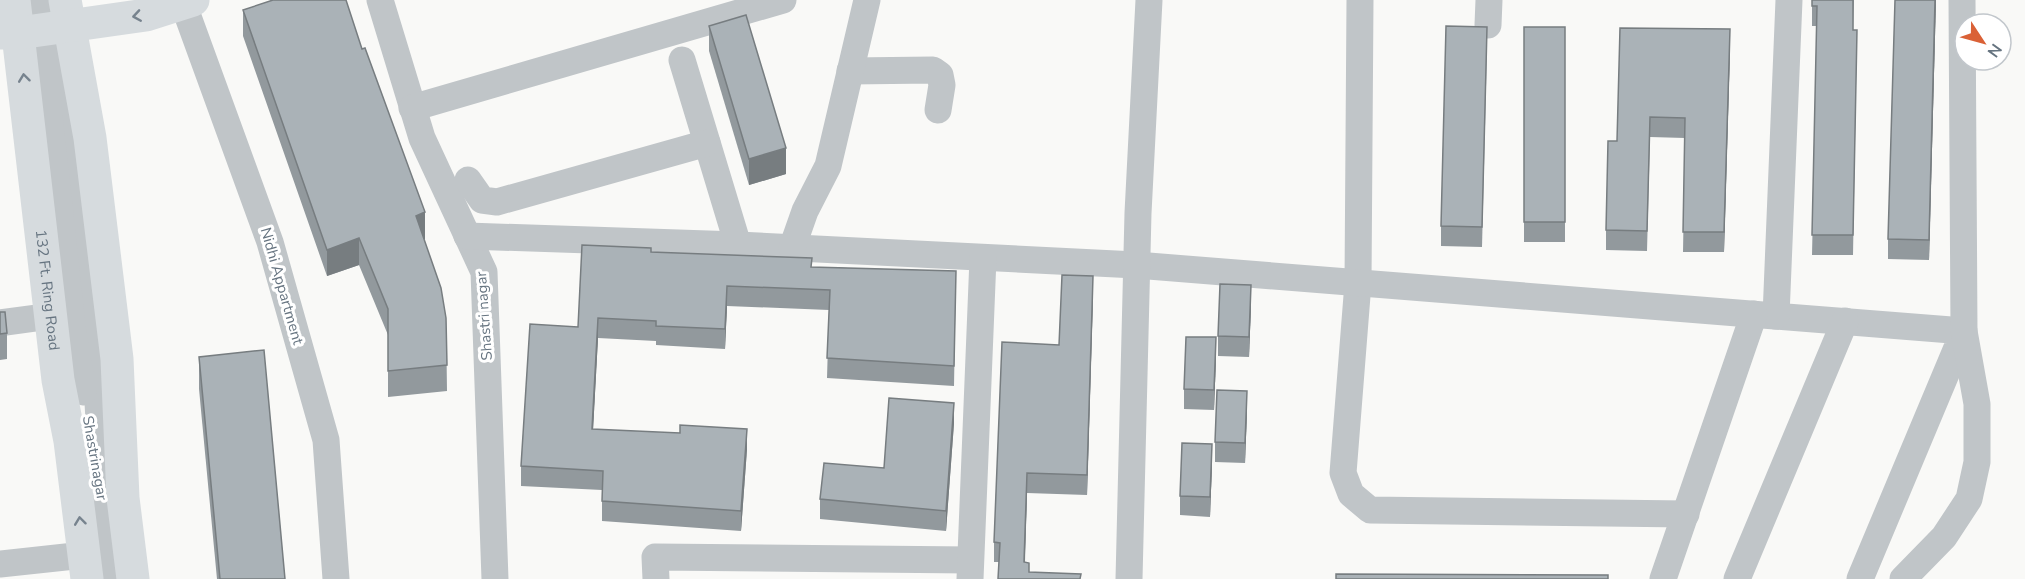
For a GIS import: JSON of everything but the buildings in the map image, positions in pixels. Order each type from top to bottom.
[{"type":"main road","points":[[133,579],[123,498],[117,359],[90,138],[33,12],[146,15],[188,2]]},
{"type":"main road","name":"132 Ft. Ring Road","points":[[33,12],[51,316],[85,567]]},
{"type":"street","name":"Shastri nagar","points":[[380,0],[422,138],[484,272],[495,579]]},
{"type":"street","points":[[412,108],[783,0]]},
{"type":"street","points":[[792,248],[805,212],[828,166],[867,0]]},
{"type":"street","points":[[1129,579],[1136,265],[1149,0]]},
{"type":"street","points":[[1360,0],[1358,283],[1343,473],[1351,494],[1370,510],[1686,514]]},
{"type":"street","points":[[1663,579],[1686,514],[1765,315],[1789,0]]},
{"type":"street","points":[[1902,579],[1944,537],[1969,499],[1977,462],[1977,404],[1964,331],[1962,0]]},
{"type":"street","name":"Nidhi Appartment","points":[[188,2],[270,242],[326,440],[336,579]]},
{"type":"street","name":"Shastrinagar","points":[[33,12],[68,90],[94,330],[104,511],[111,579]]},
{"type":"street","points":[[682,60],[738,245]]},
{"type":"street","points":[[850,71],[933,70],[940,75],[942,85],[938,110]]},
{"type":"street","points":[[468,180],[482,200],[497,202],[707,143]]},
{"type":"street","points":[[467,236],[738,245],[1136,265],[1964,331]]},
{"type":"street","points":[[656,579],[655,557],[970,570],[982,258]]},
{"type":"street","points":[[0,323],[51,316]]},
{"type":"street","points":[[1737,579],[1845,321]]},
{"type":"street","points":[[1860,579],[1964,331]]},
{"type":"street","points":[[0,564],[85,567]]}]
